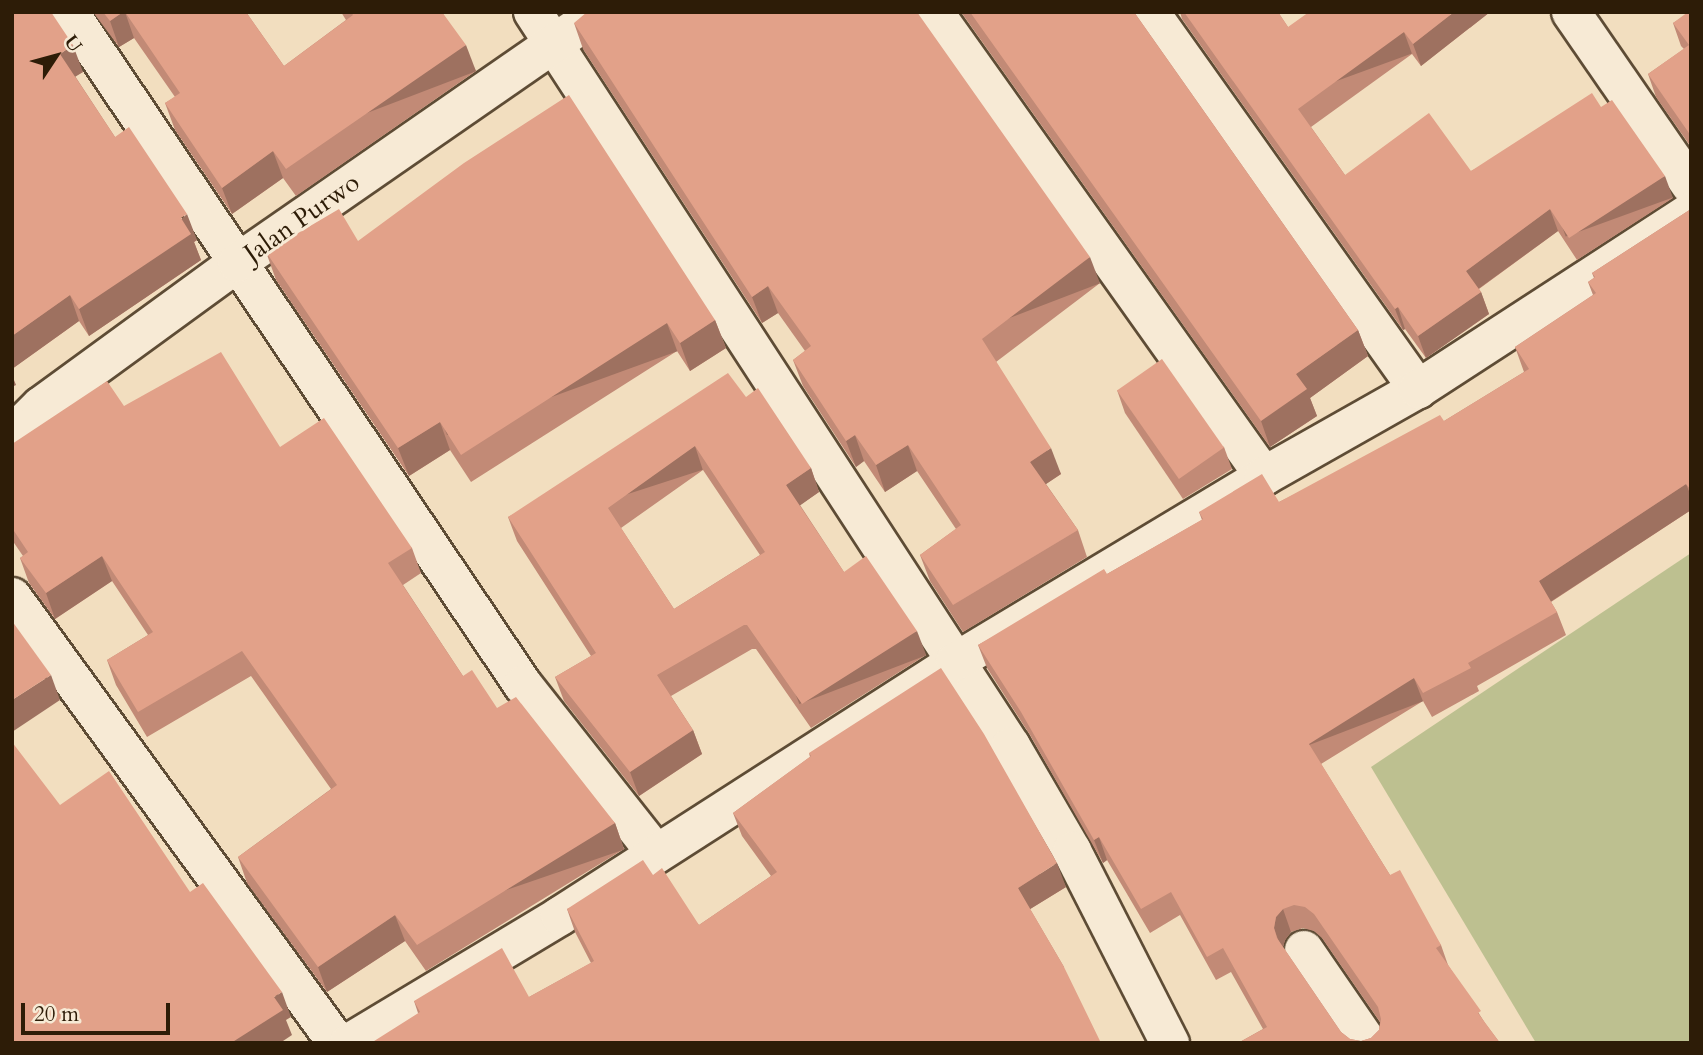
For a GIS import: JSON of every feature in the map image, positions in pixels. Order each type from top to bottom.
[{"type":"street","points":[[69,12],[523,685],[655,852]]},
{"type":"street","points":[[533,12],[1041,796],[1170,1043]]},
{"type":"street","name":"Jalan Purwo","points":[[12,435],[41,406],[237,263],[599,12]]},
{"type":"street","points":[[934,12],[1264,476]]},
{"type":"street","points":[[1150,12],[1418,389]]},
{"type":"street","points":[[1572,12],[1691,186]]},
{"type":"street","points":[[349,1043],[560,916],[655,852],[955,662],[1264,476],[1418,389],[1691,212]]},
{"type":"street","points":[[12,597],[337,1043]]},
{"type":"street","points":[[1304,950],[1368,1043]]},
{"type":"green space","points":[[1691,553],[1691,1043],[1536,1043],[1371,767]]},
{"type":"building","points":[[12,12],[51,12],[73,45],[60,54],[115,137],[129,127],[187,214],[181,218],[191,234],[79,309],[70,295],[12,336]]},
{"type":"building","points":[[103,12],[123,12],[110,21]]},
{"type":"building","points":[[125,12],[246,12],[284,66],[353,15],[351,12],[442,12],[466,45],[286,169],[273,151],[222,188],[165,103],[180,93]]},
{"type":"building","points":[[587,12],[917,12],[1090,257],[982,339],[1051,448],[1030,462],[1078,530],[953,605],[920,555],[961,525],[908,445],[876,465],[855,435],[846,441],[793,360],[811,346],[768,286],[752,297],[574,23]]},
{"type":"building","points":[[970,12],[1134,12],[1358,330],[1296,374],[1307,389],[1261,421]]},
{"type":"building","points":[[1184,12],[1278,12],[1288,27],[1309,12],[1454,12],[1413,44],[1404,32],[1298,109],[1345,175],[1429,113],[1471,171],[1592,93],[1601,107],[1612,100],[1665,176],[1569,238],[1550,209],[1466,271],[1481,292],[1418,336],[1398,307],[1395,309]]},
{"type":"building","points":[[1691,12],[1691,136],[1648,74],[1689,45],[1673,23]]},
{"type":"building","points":[[569,95],[715,320],[680,343],[667,323],[461,455],[440,422],[398,448],[266,252],[339,209],[358,241],[464,163]]},
{"type":"building","points":[[1691,209],[1691,490],[1686,484],[1539,581],[1557,612],[1468,663],[1471,668],[1423,693],[1414,678],[1309,744],[1390,875],[1400,870],[1441,945],[1436,948],[1481,1011],[1478,1013],[1500,1043],[1238,1043],[1267,1027],[1223,948],[1207,957],[1171,892],[1141,909],[1099,837],[1094,840],[1021,712],[978,645],[1104,569],[1107,574],[1203,519],[1199,512],[1262,474],[1279,502],[1440,415],[1444,421],[1529,369],[1515,347],[1596,293],[1588,282],[1595,277],[1592,273]],"holes":[[[1294,905],[1305,907],[1314,914],[1378,1007],[1381,1019],[1379,1030],[1371,1038],[1361,1041],[1350,1039],[1341,1032],[1277,938],[1274,928],[1276,917],[1283,909]]]},
{"type":"building","points":[[221,352],[280,447],[324,418],[412,548],[388,563],[463,676],[472,670],[497,708],[516,697],[615,823],[417,945],[395,915],[318,967],[238,857],[337,785],[242,651],[138,712],[107,660],[153,632],[102,556],[46,593],[20,558],[28,552],[12,528],[12,444],[107,381],[124,406]]},
{"type":"building","points":[[1162,359],[1224,447],[1179,479],[1117,391]]},
{"type":"building","points":[[728,373],[746,397],[758,388],[811,468],[786,485],[844,572],[866,556],[917,631],[802,704],[747,625],[744,625],[657,675],[693,730],[630,772],[555,677],[596,653],[508,517]],"holes":[[[695,446],[765,552],[674,609],[608,508]]]},
{"type":"building","points":[[12,621],[51,675],[12,700]]},
{"type":"building","points":[[941,668],[984,734],[1057,863],[1018,888],[1064,967],[1101,1043],[371,1043],[420,1012],[414,1001],[502,948],[529,997],[594,961],[567,909],[643,860],[653,875],[662,868],[699,925],[777,872],[733,813],[811,756],[809,753]]},
{"type":"building","points":[[12,742],[60,805],[109,771],[190,892],[203,883],[282,992],[274,997],[283,1010],[231,1043],[12,1043]]}]
